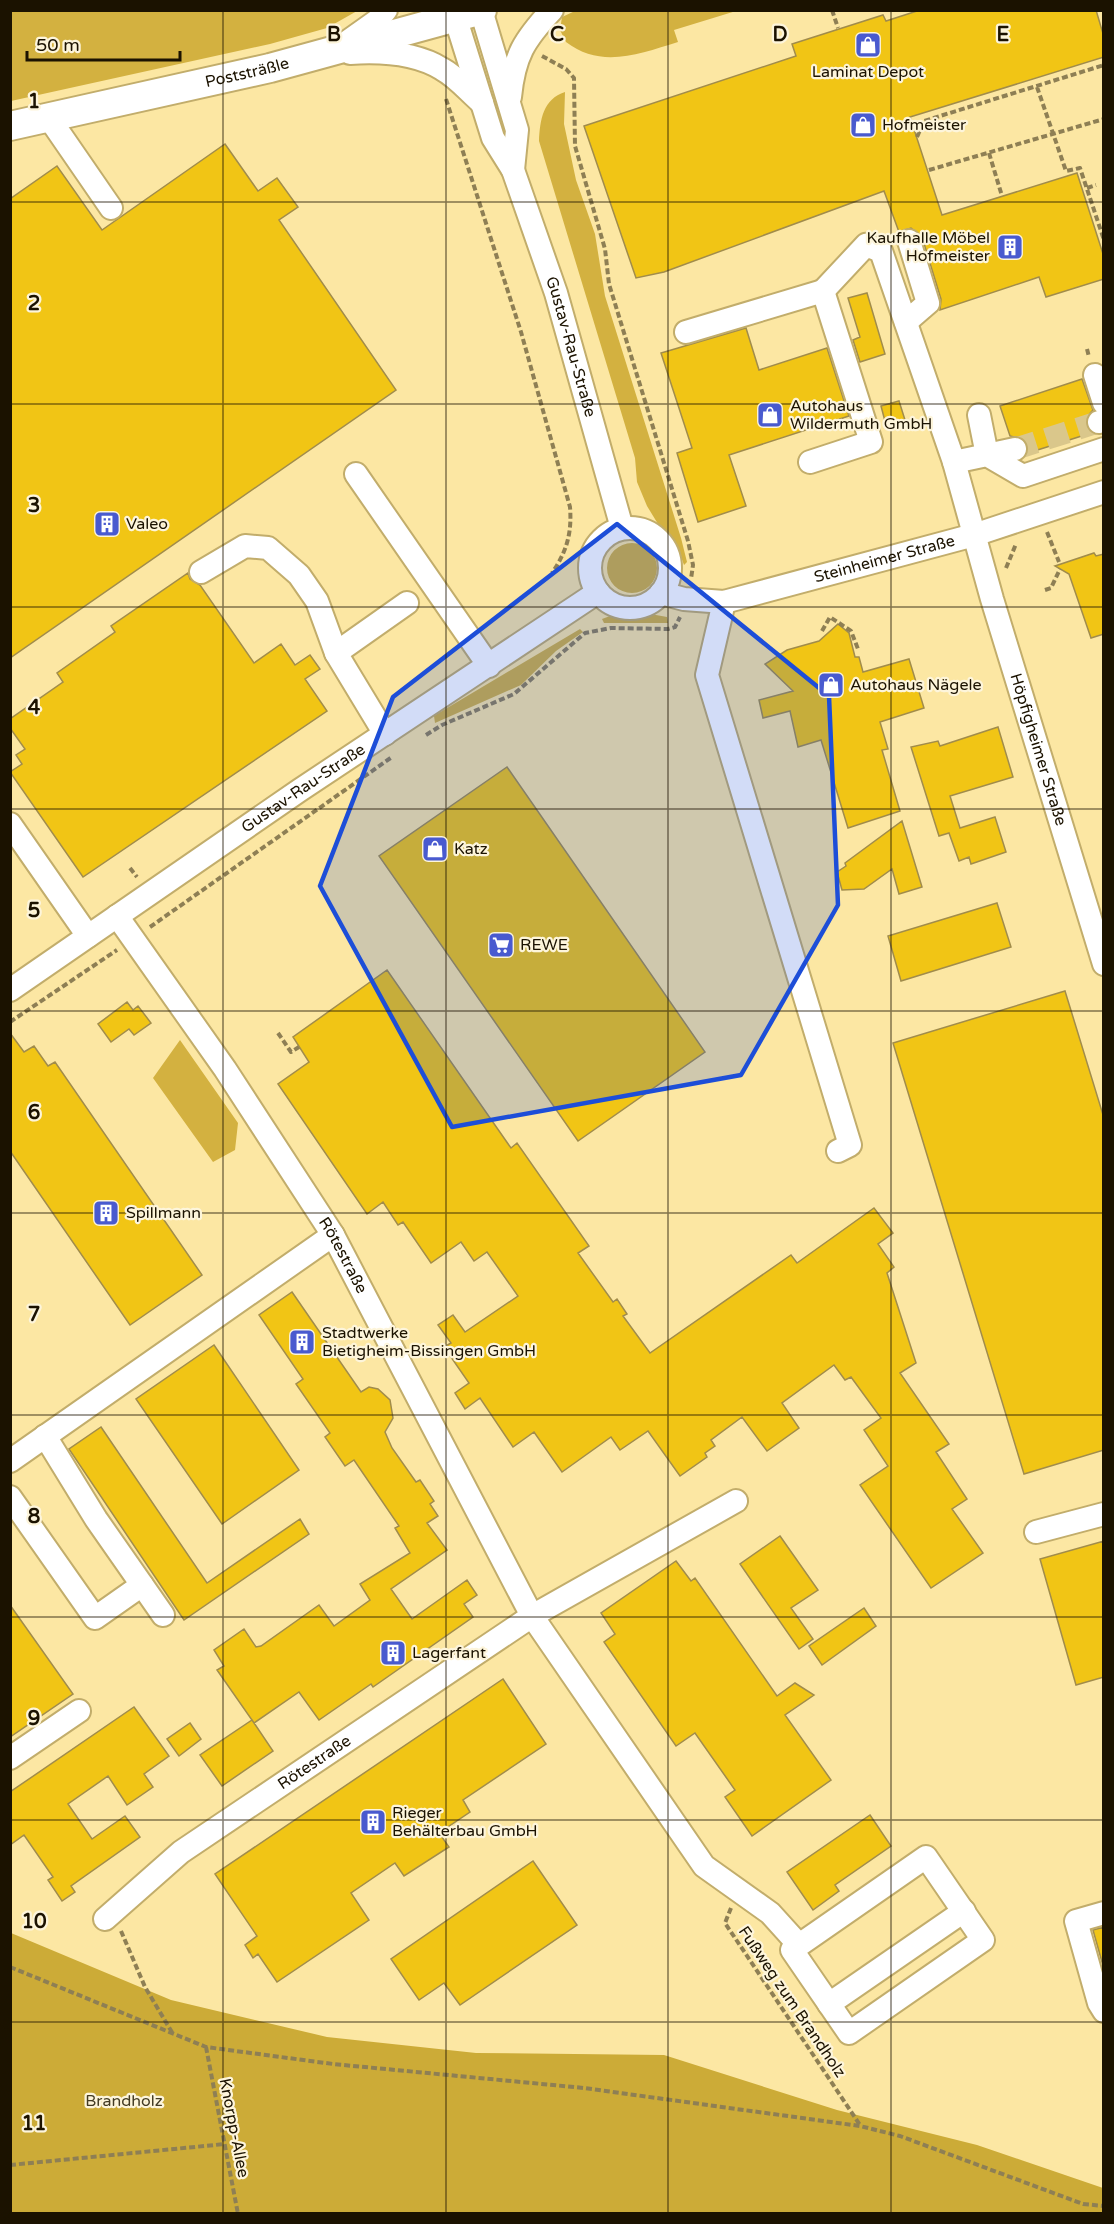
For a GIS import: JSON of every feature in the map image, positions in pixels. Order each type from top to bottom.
[{"type":"main road","name":"Poststräßle","points":[[10,126],[147,98],[328,54],[471,12]]},
{"type":"street","points":[[328,54],[369,27],[386,10]]},
{"type":"street","points":[[509,104],[513,68],[522,47],[552,10]]},
{"type":"street","name":"Gustav-Rau-Straße","points":[[471,12],[509,104],[517,130],[513,170]]},
{"type":"street","name":"Gustav-Rau-Straße","points":[[471,12],[484,105],[493,138],[513,170],[556,293],[622,528]]},
{"type":"street","points":[[328,54],[385,53],[407,56],[439,67],[484,105]]},
{"type":"street","points":[[49,118],[111,208]]},
{"type":"street","points":[[906,322],[928,303],[909,241]]},
{"type":"street","name":"Höpfigheimer Straße","points":[[823,291],[866,245],[880,251],[954,462],[1104,964]]},
{"type":"street","points":[[686,332],[823,291],[871,442],[810,462]]},
{"type":"street","points":[[1095,375],[1102,415]]},
{"type":"street","points":[[979,415],[987,455],[1023,476],[1104,449]]},
{"type":"street","points":[[954,462],[1015,449]]},
{"type":"street","points":[[356,474],[489,666]]},
{"type":"street","name":"Steinheimer Straße","points":[[662,593],[684,599],[724,602],[974,535],[1104,492]]},
{"type":"street","points":[[622,528],[636,528],[660,541],[667,553],[670,567],[668,581],[662,593],[647,604],[629,608],[617,606],[598,592],[591,580],[589,567],[592,553],[604,537],[622,528]]},
{"type":"street","points":[[201,572],[245,546],[268,548],[299,575],[317,601],[336,653],[385,734]]},
{"type":"street","name":"Gustav-Rau-Straße","points":[[10,990],[598,592]]},
{"type":"street","points":[[724,602],[707,675],[850,1145],[838,1151]]},
{"type":"street","points":[[336,653],[407,603]]},
{"type":"street","points":[[10,824],[88,936]]},
{"type":"street","name":"Rötestraße","points":[[117,916],[225,1069],[333,1235],[532,1616],[704,1866],[740,1888],[770,1913],[799,1945]]},
{"type":"street","points":[[10,1461],[333,1235]]},
{"type":"street","points":[[45,1436],[96,1520],[163,1615]]},
{"type":"street","points":[[10,1497],[95,1618],[142,1585]]},
{"type":"street","name":"Rötestraße","points":[[108,1915],[181,1852],[532,1616],[736,1501]]},
{"type":"street","points":[[1036,1532],[1104,1514]]},
{"type":"street","points":[[10,1758],[79,1712]]},
{"type":"street","points":[[926,1857],[983,1940],[849,2033],[792,1950],[799,1945],[926,1857]]},
{"type":"street","points":[[829,2004],[964,1911]]},
{"type":"street","points":[[1104,1913],[1076,1921],[1099,2002],[1104,2011]]},
{"type":"path","points":[[832,10],[838,28]]},
{"type":"path","points":[[522,47],[566,69],[574,78],[575,146],[605,249],[609,284],[688,541],[693,565],[692,575]]},
{"type":"path","points":[[917,137],[924,121],[1104,65]]},
{"type":"path","points":[[439,67],[438,77],[520,332],[570,507],[571,533],[560,561],[552,573]]},
{"type":"path","points":[[1037,87],[1045,104],[1062,162],[1066,171],[1080,168],[1103,238]]},
{"type":"path","points":[[929,170],[1104,119]]},
{"type":"path","points":[[989,153],[1002,196]]},
{"type":"path","points":[[1062,162],[1068,159]]},
{"type":"path","points":[[1087,188],[1096,185]]},
{"type":"path","points":[[1038,530],[1046,527],[1059,562]]},
{"type":"path","points":[[1004,575],[1010,555],[1019,540]]},
{"type":"path","points":[[1045,590],[1051,588],[1060,569]]},
{"type":"path","points":[[822,631],[830,617],[851,631],[858,649]]},
{"type":"path","points":[[417,740],[442,725],[514,694],[585,633],[610,628],[668,629],[675,627],[680,619]]},
{"type":"path","points":[[10,1022],[133,939],[398,753]]},
{"type":"path","points":[[278,1033],[291,1052],[299,1047]]},
{"type":"path","name":"Fußweg zum Brandholz","points":[[740,1888],[725,1923],[860,2126]]},
{"type":"path","points":[[108,1915],[145,1987],[173,2034]]},
{"type":"path","points":[[10,1967],[206,2047],[333,2064],[584,2088],[860,2126],[900,2136],[1083,2204],[1104,2206]]},
{"type":"path","name":"Knorpp-Allee","points":[[206,2047],[238,2214]]},
{"type":"path","points":[[10,2165],[225,2144]]},
{"type":"highlighted area","points":[[617,524],[829,696],[838,905],[741,1075],[452,1127],[320,886],[393,697]]},
{"type":"shaded area","points":[[10,11],[357,11],[327,28],[270,44],[11,101]]},
{"type":"shaded area","points":[[575,11],[736,11],[674,30],[678,42],[635,54],[607,57],[579,50],[566,42],[560,30],[562,17]]},
{"type":"shaded area","points":[[565,92],[564,124],[576,180],[595,234],[605,296],[681,538],[687,562],[684,565],[676,543],[658,524],[637,482],[635,458],[539,141],[540,125],[547,105]]},
{"type":"shaded area","points":[[632,543],[641,545],[652,554],[657,568],[655,577],[646,588],[632,593],[623,591],[612,582],[607,568],[609,559],[618,548]]},
{"type":"shaded area","points":[[656,615],[667,617],[668,623],[604,623],[602,619],[610,616]]},
{"type":"shaded area","points":[[580,629],[583,632],[556,651],[521,685],[435,723],[434,716],[437,714]]},
{"type":"shaded area","points":[[180,1040],[238,1123],[235,1150],[213,1162],[153,1078]]},
{"type":"green space","name":"Brandholz","points":[[11,1933],[171,2000],[327,2037],[476,2053],[664,2055],[837,2110],[977,2145],[1103,2188],[1103,2213],[11,2213]]},
{"type":"building","points":[[920,10],[1096,10],[1104,37],[1104,57],[910,117],[942,215],[1077,173],[1104,257],[1104,279],[1046,297],[1039,277],[940,310],[941,299],[922,237],[911,228],[899,232],[884,191],[664,272],[636,278],[584,126],[796,56],[792,44],[883,15],[886,21]]},
{"type":"building","name":"Valeo","points":[[225,144],[258,191],[277,178],[298,207],[279,220],[396,390],[10,658],[10,199],[57,166],[102,230]]},
{"type":"building","points":[[867,293],[885,354],[860,362],[853,340],[860,337],[848,298]]},
{"type":"building","points":[[746,328],[759,370],[827,348],[849,416],[729,455],[746,506],[698,522],[677,453],[692,448],[661,353]]},
{"type":"building","points":[[1082,379],[1093,410],[1086,418],[1086,425],[1091,433],[1028,453],[1025,440],[1010,436],[1000,406]]},
{"type":"building","points":[[899,401],[905,420],[886,425],[881,406]]},
{"type":"building","points":[[1094,553],[1096,556],[1104,554],[1104,634],[1091,638],[1069,574],[1055,566]]},
{"type":"building","points":[[188,573],[190,579],[200,585],[254,663],[281,644],[295,665],[310,655],[320,669],[305,679],[327,711],[83,877],[10,772],[22,764],[16,755],[25,749],[10,728],[10,719],[63,682],[57,673],[115,632],[111,626]]},
{"type":"building","points":[[838,624],[849,633],[855,657],[859,657],[863,672],[909,659],[924,708],[880,722],[888,749],[882,750],[900,811],[848,828],[821,740],[798,747],[790,711],[763,718],[759,700],[793,691],[765,664],[787,650],[819,641]]},
{"type":"building","points":[[998,727],[1013,777],[950,796],[960,828],[995,817],[1006,852],[971,864],[969,857],[959,861],[949,833],[939,836],[911,747],[938,741],[940,746]]},
{"type":"building","points":[[507,767],[705,1052],[578,1141],[379,856]]},
{"type":"building","points":[[902,821],[922,887],[899,894],[892,869],[864,889],[842,890],[837,872],[846,866],[845,863]]},
{"type":"building","points":[[997,903],[1011,947],[901,981],[888,936]]},
{"type":"building","points":[[387,970],[511,1148],[517,1143],[589,1246],[578,1253],[613,1302],[617,1299],[627,1314],[623,1316],[650,1353],[791,1255],[797,1263],[874,1208],[893,1233],[878,1244],[894,1267],[887,1273],[916,1363],[900,1373],[949,1444],[936,1452],[967,1499],[952,1509],[983,1553],[931,1588],[860,1485],[888,1466],[864,1430],[881,1418],[851,1377],[845,1380],[834,1365],[782,1403],[799,1428],[767,1451],[742,1417],[711,1440],[715,1446],[705,1453],[707,1457],[680,1476],[648,1431],[620,1450],[611,1437],[562,1472],[534,1432],[513,1447],[480,1398],[465,1409],[455,1393],[469,1383],[444,1347],[451,1343],[438,1325],[453,1315],[465,1332],[518,1296],[487,1252],[474,1261],[461,1242],[431,1263],[403,1222],[398,1225],[383,1202],[367,1214],[278,1084],[309,1062],[293,1037]]},
{"type":"building","points":[[1065,991],[1104,1118],[1104,1450],[1024,1474],[893,1043]]},
{"type":"building","points":[[127,1002],[133,1010],[138,1006],[151,1023],[134,1035],[129,1029],[111,1042],[98,1024]]},
{"type":"building","name":"Spillmann","points":[[10,1033],[24,1052],[34,1046],[48,1066],[55,1062],[202,1275],[130,1325],[10,1151]]},
{"type":"building","points":[[292,1292],[361,1392],[369,1387],[378,1389],[390,1400],[393,1418],[385,1432],[392,1448],[416,1482],[420,1480],[434,1501],[430,1504],[438,1516],[427,1523],[447,1550],[391,1589],[412,1619],[467,1580],[477,1595],[464,1604],[473,1617],[373,1687],[371,1684],[319,1720],[299,1692],[254,1723],[217,1670],[224,1666],[214,1650],[244,1629],[256,1647],[261,1646],[319,1605],[334,1626],[370,1600],[360,1584],[410,1553],[395,1528],[399,1526],[354,1460],[345,1466],[325,1437],[330,1433],[296,1384],[303,1379],[259,1315]]},
{"type":"building","points":[[214,1345],[299,1470],[222,1524],[136,1399]]},
{"type":"building","points":[[101,1427],[207,1583],[300,1519],[309,1534],[184,1620],[69,1449]]},
{"type":"building","points":[[780,1536],[818,1590],[791,1608],[813,1639],[799,1649],[740,1564]]},
{"type":"building","points":[[1104,1541],[1104,1677],[1076,1685],[1040,1559]]},
{"type":"building","points":[[676,1561],[691,1581],[695,1578],[777,1696],[795,1683],[814,1695],[785,1715],[831,1780],[752,1836],[725,1797],[735,1790],[695,1733],[676,1746],[604,1642],[615,1634],[601,1613]]},
{"type":"building","points":[[10,1605],[73,1694],[10,1737]]},
{"type":"building","points":[[864,1608],[876,1626],[822,1665],[809,1646]]},
{"type":"building","name":"Rieger Behälterbau GmbH","points":[[503,1679],[546,1744],[463,1800],[470,1812],[439,1833],[449,1847],[404,1876],[395,1863],[351,1893],[369,1920],[277,1982],[258,1954],[253,1958],[245,1945],[257,1936],[215,1874]]},
{"type":"building","points":[[134,1707],[169,1756],[144,1774],[153,1787],[127,1805],[108,1776],[68,1804],[92,1839],[125,1816],[140,1837],[71,1886],[75,1892],[62,1901],[48,1880],[53,1877],[24,1835],[10,1845],[10,1792]]},
{"type":"building","points":[[252,1720],[273,1751],[222,1786],[200,1755]]},
{"type":"building","points":[[190,1723],[201,1739],[179,1756],[167,1739]]},
{"type":"building","points":[[870,1815],[891,1846],[835,1885],[839,1891],[813,1910],[787,1872]]},
{"type":"building","points":[[533,1861],[577,1925],[460,2005],[444,1983],[419,2000],[391,1959]]},
{"type":"building","points":[[1104,1927],[1104,1969],[1093,1930]]},
{"type":"tunnel","points":[[1015,449],[1099,422]]},
{"type":"place","name":"Laminat Depot","points":[[868,45]]},
{"type":"place","name":"Hofmeister","points":[[863,125]]},
{"type":"place","name":"Kaufhalle Möbel Hofmeister","points":[[1010,247]]},
{"type":"place","name":"Autohaus Wildermuth GmbH","points":[[770,415]]},
{"type":"place","name":"Valeo","points":[[107,524]]},
{"type":"place","name":"Autohaus Nägele","points":[[831,685]]},
{"type":"place","name":"Katz","points":[[435,849]]},
{"type":"place","name":"REWE","points":[[501,945]]},
{"type":"place","name":"Spillmann","points":[[106,1213]]},
{"type":"place","name":"Stadtwerke Bietigheim-Bissingen GmbH","points":[[302,1342]]},
{"type":"place","name":"Lagerfant","points":[[393,1653]]},
{"type":"place","name":"Rieger Behälterbau GmbH","points":[[373,1822]]}]
